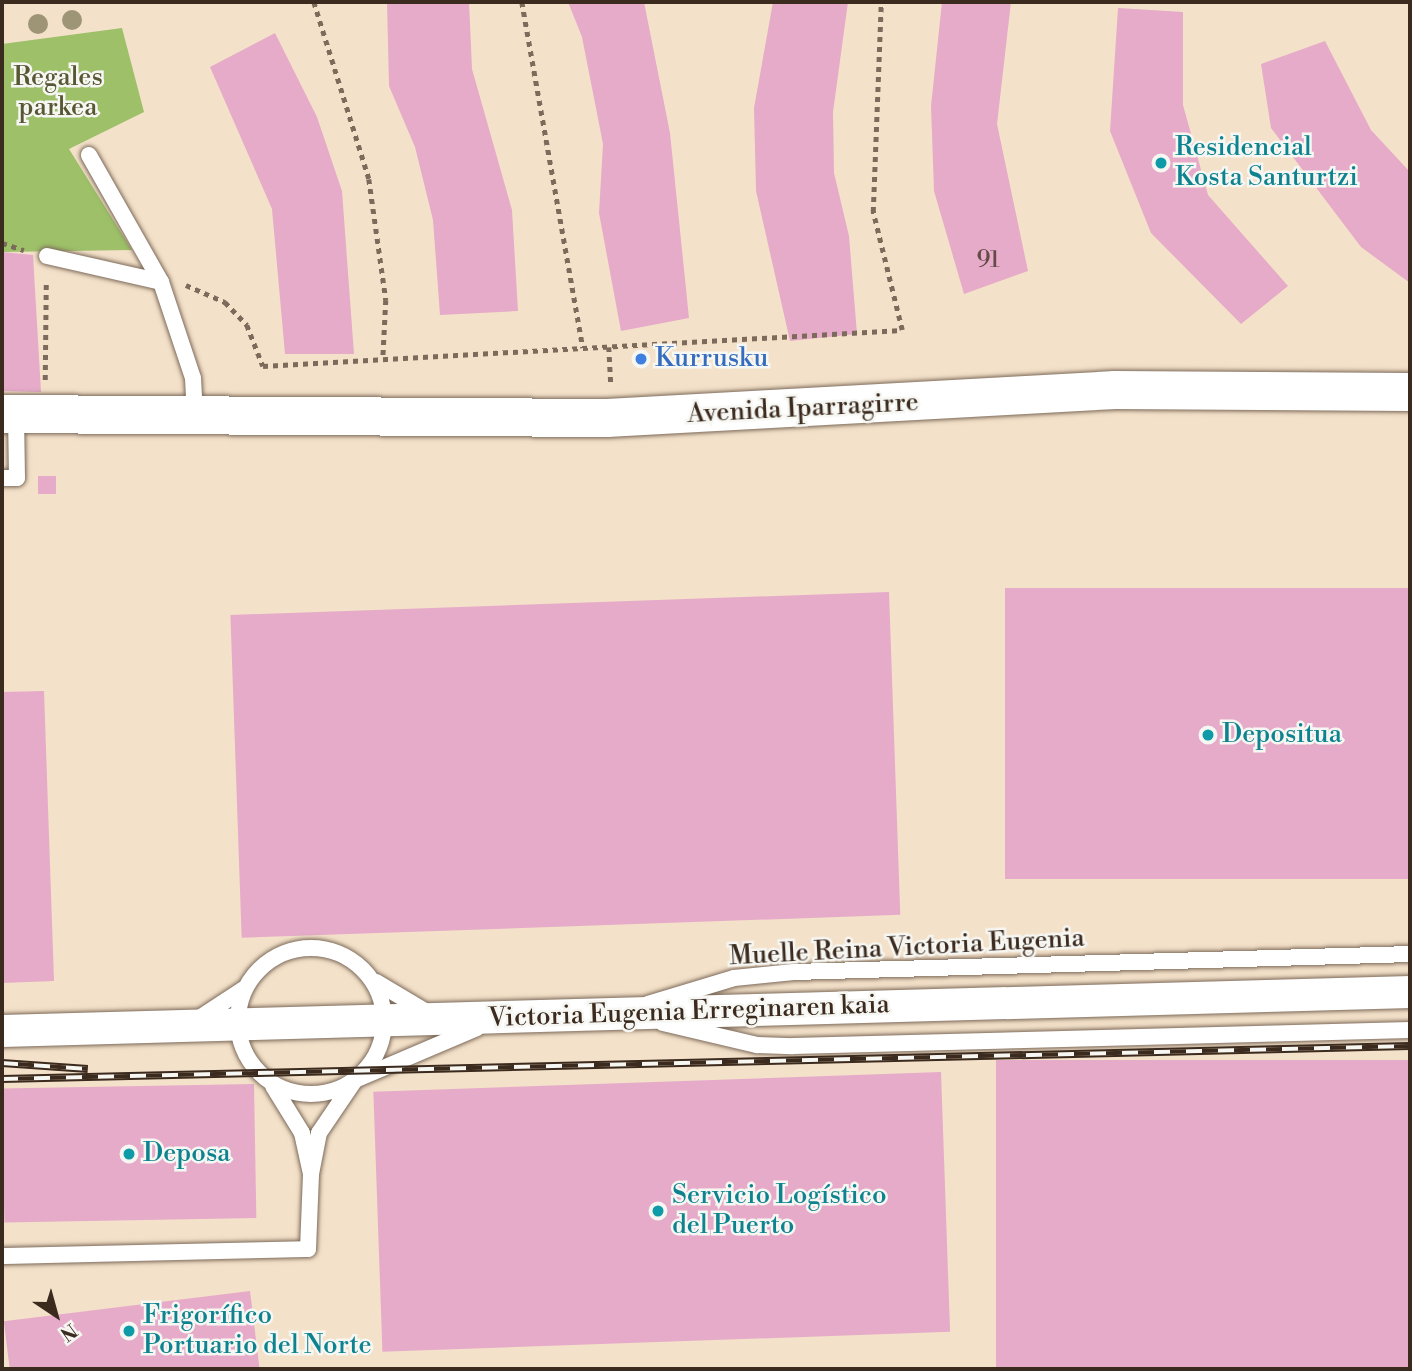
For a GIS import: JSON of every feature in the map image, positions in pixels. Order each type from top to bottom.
[{"type":"street","name":"Avenida Iparragirre","points":[[9,414],[607,418],[1115,390],[1410,392]]},
{"type":"street","name":"Victoria Eugenia Erreginaren kaia","points":[[2,1031],[1410,992]]},
{"type":"lane","points":[[89,155],[161,282],[193,379],[195,414]]},
{"type":"lane","points":[[47,256],[161,282]]},
{"type":"lane","points":[[2,478],[17,478],[9,414]]},
{"type":"lane","points":[[173,1026],[198,1019],[243,990],[267,962],[310,947],[355,961],[371,977],[411,1006],[466,1019]]},
{"type":"lane","name":"Muelle Reina Victoria Eugenia","points":[[598,1015],[725,980],[794,972],[1410,954]]},
{"type":"lane","points":[[2,1256],[308,1249],[311,1174],[318,1133],[355,1080],[371,1063],[385,1021],[371,977]]},
{"type":"lane","points":[[243,990],[238,1025],[253,1066]]},
{"type":"lane","points":[[598,1015],[793,1046],[1410,1030]]},
{"type":"lane","points":[[269,1081],[312,1094],[355,1080],[428,1044],[530,1017]]},
{"type":"lane","points":[[173,1026],[217,1034],[269,1081],[302,1133],[311,1174]]},
{"type":"path","points":[[314,2],[369,179],[386,300],[383,359]]},
{"type":"path","points":[[522,2],[583,348]]},
{"type":"path","points":[[161,282],[196,286],[225,302],[247,325],[263,366],[902,330],[873,212],[881,2]]},
{"type":"path","points":[[45,378],[47,256]]},
{"type":"path","points":[[609,346],[611,382]]},
{"type":"green space","name":"Regales parkea","points":[[122,28],[144,112],[69,149],[132,250],[2,252],[2,44]]},
{"type":"building","points":[[387,2],[469,2],[472,69],[512,210],[518,311],[440,315],[433,220],[415,147],[389,86]]},
{"type":"building","points":[[568,2],[644,2],[670,133],[689,318],[621,331],[599,213],[603,144],[582,37]]},
{"type":"building","points":[[773,2],[848,2],[833,112],[834,173],[849,236],[857,334],[790,341],[756,191],[754,108]]},
{"type":"building","points":[[942,2],[1011,2],[997,124],[1028,271],[964,294],[934,191],[931,106]]},
{"type":"building","name":"Residencial Kosta Santurtzi","points":[[1118,8],[1183,12],[1183,105],[1208,195],[1288,286],[1241,324],[1151,233],[1110,131]]},
{"type":"building","points":[[275,33],[317,117],[342,191],[354,354],[285,354],[272,209],[210,67]]},
{"type":"building","points":[[1325,41],[1371,130],[1410,172],[1410,283],[1361,247],[1271,128],[1261,64]]},
{"type":"building","points":[[2,252],[33,255],[41,392],[2,391]]},
{"type":"building","points":[[38,476],[56,476],[56,494],[38,494]]},
{"type":"building","name":"Depositua","points":[[1005,588],[1410,588],[1410,879],[1005,879]]},
{"type":"building","points":[[889,592],[900,915],[242,938],[230,615]]},
{"type":"building","points":[[44,691],[54,981],[2,983],[2,692]]},
{"type":"building","points":[[996,1060],[1410,1060],[1410,1369],[996,1369]]},
{"type":"building","name":"Servicio Logístico del Puerto","points":[[941,1072],[950,1332],[382,1352],[373,1092]]},
{"type":"building","name":"Deposa","points":[[254,1084],[256,1218],[4,1222],[2,1088]]},
{"type":"building","name":"Frigorífico Portuario del Norte","points":[[250,1291],[260,1369],[10,1369],[4,1321]]},
{"type":"railway","points":[[2,1079],[1410,1046]]},
{"type":"railway","points":[[2,1063],[88,1069]]},
{"type":"place","name":"Residencial Kosta Santurtzi","points":[[1161,163]]},
{"type":"place","name":"Kurrusku","points":[[641,359]]},
{"type":"place","name":"Depositua","points":[[1208,735]]},
{"type":"place","name":"Deposa","points":[[129,1154]]},
{"type":"place","name":"Servicio Logístico del Puerto","points":[[658,1211]]},
{"type":"place","name":"Frigorífico Portuario del Norte","points":[[129,1331]]}]
